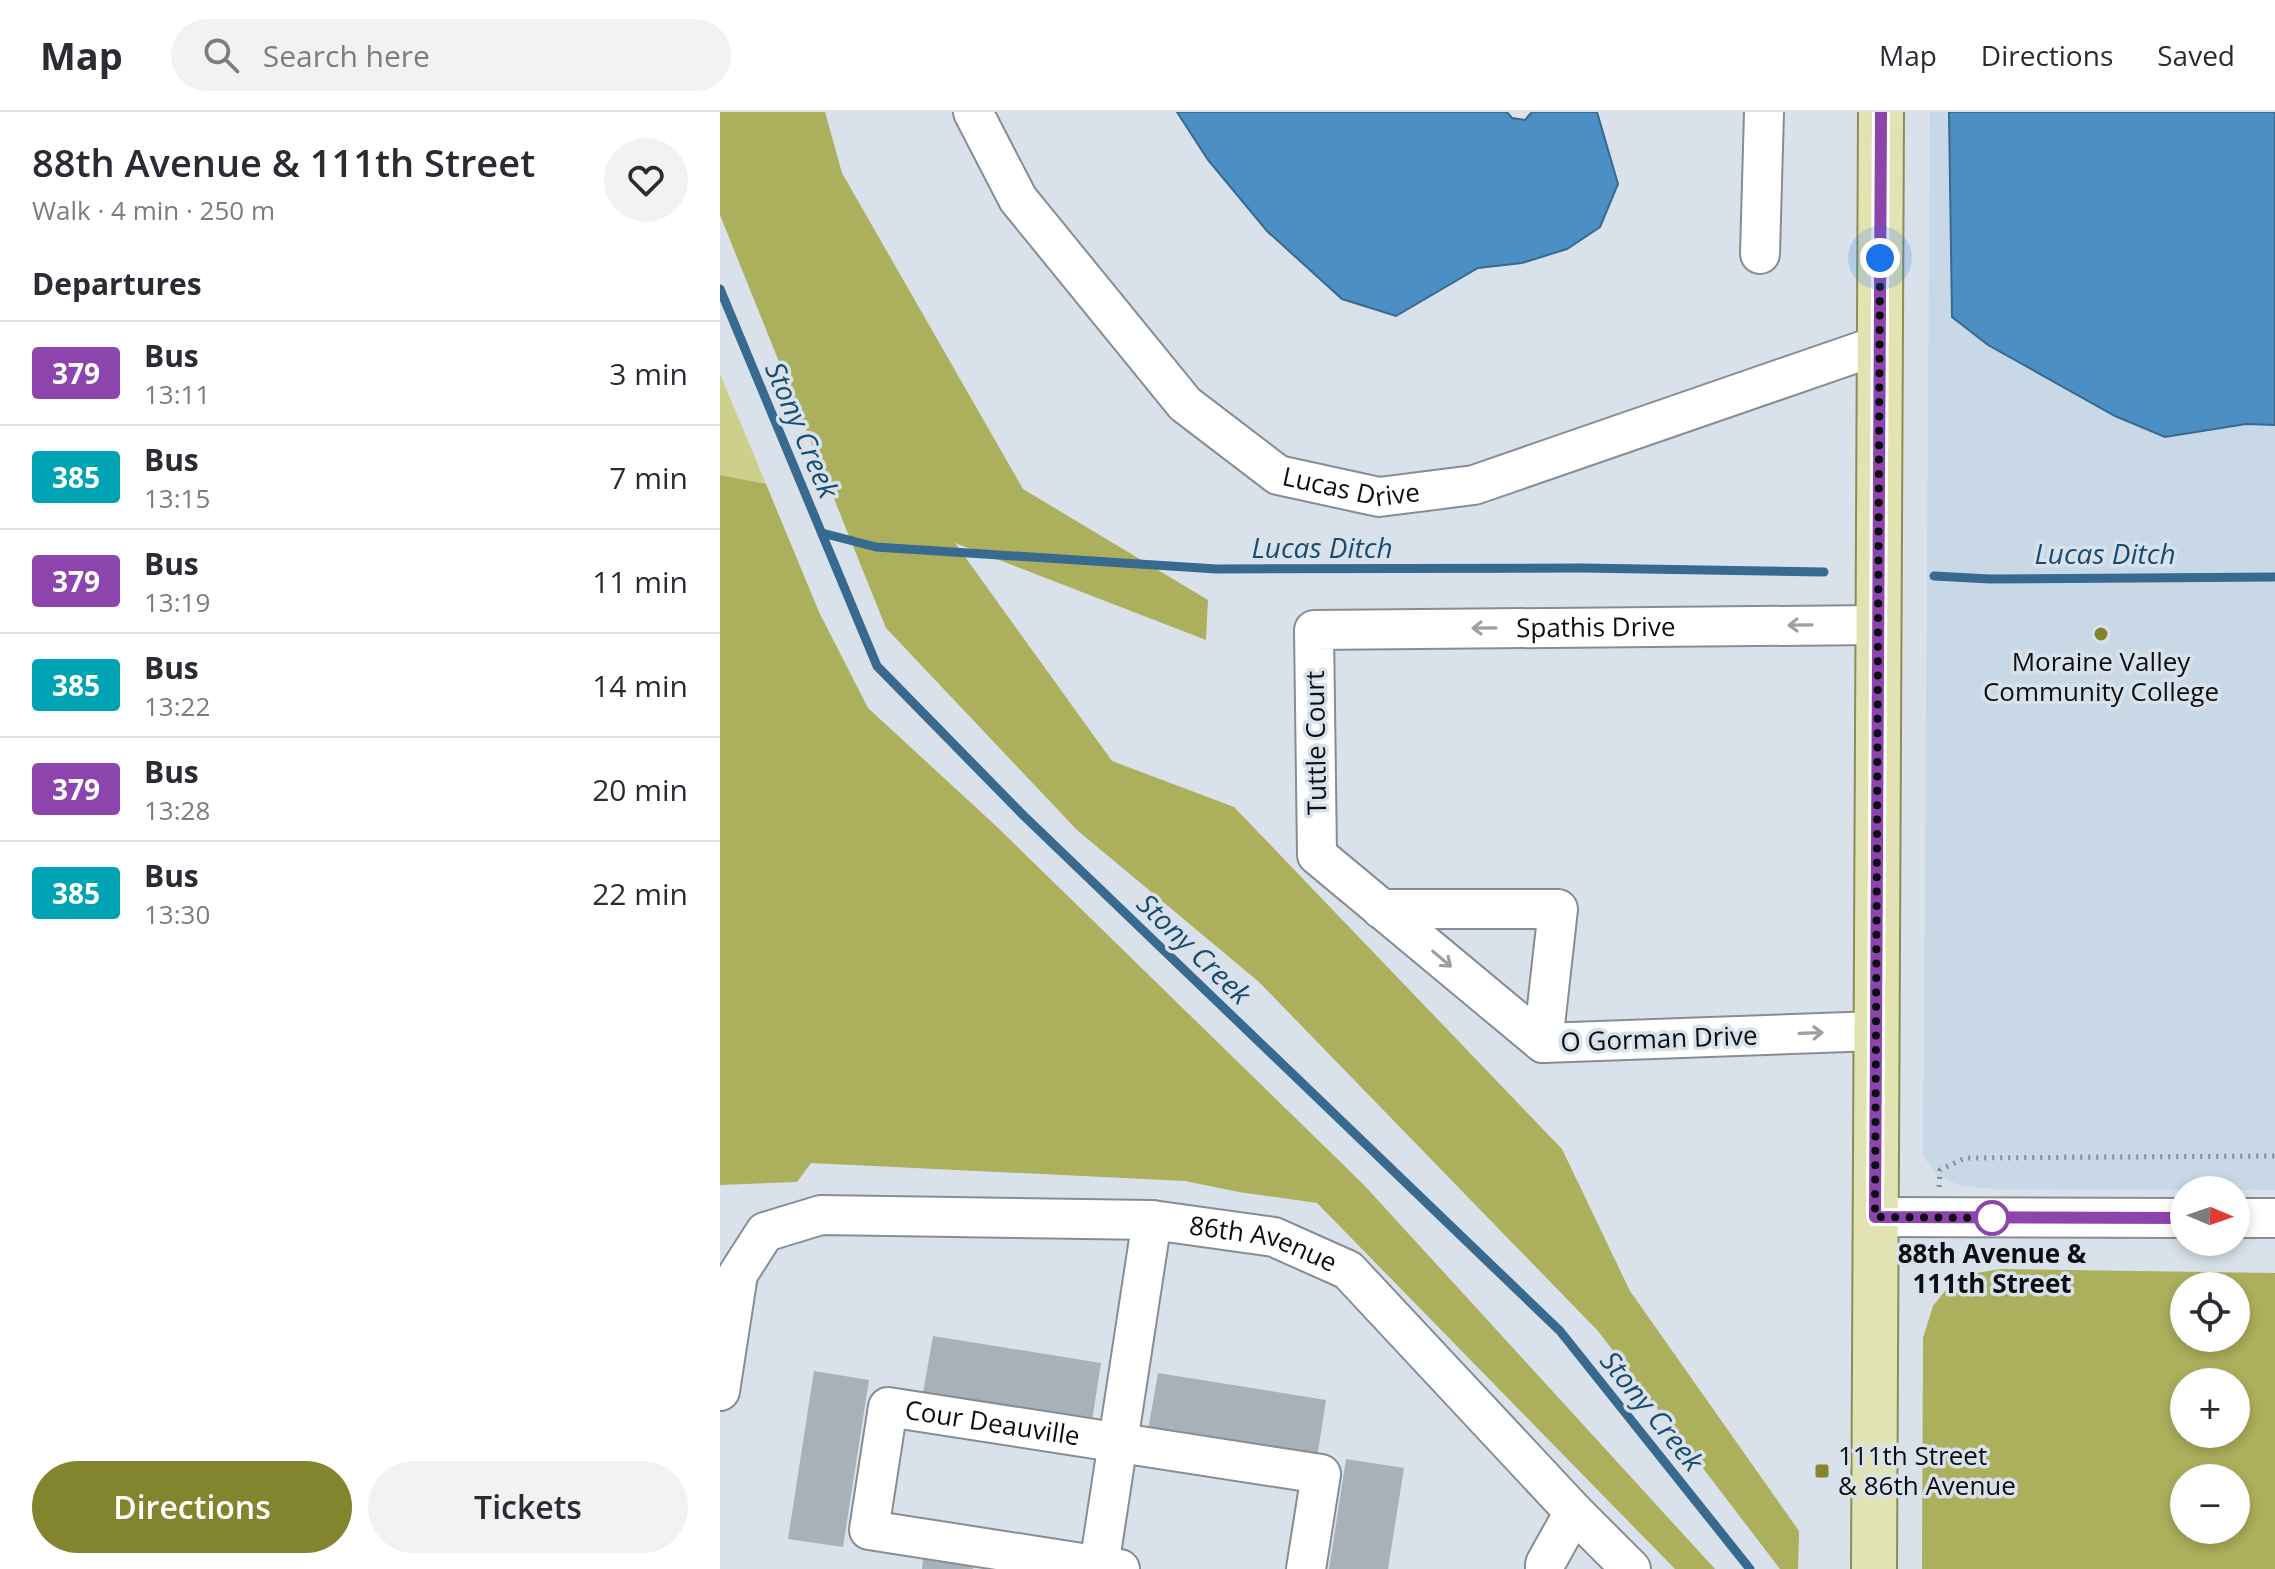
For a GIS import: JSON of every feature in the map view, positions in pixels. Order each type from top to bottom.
[{"type":"main road","points":[[1874,1569],[1881,112]]},
{"type":"street","name":"Lucas Drive","points":[[973,112],[1018,199],[1185,404],[1278,475],[1379,497],[1474,485],[1879,345]]},
{"type":"street","points":[[1760,254],[1764,112]]},
{"type":"street","name":"Spathis Drive","points":[[1314,630],[1878,625]]},
{"type":"street","name":"Tuttle Court","points":[[1314,630],[1317,855]]},
{"type":"street","name":"O Gorman Drive","points":[[1317,855],[1543,1043],[1876,1031]]},
{"type":"street","points":[[1381,909],[1558,909],[1543,1043]]},
{"type":"street","name":"86th Avenue","points":[[720,1391],[738,1274],[765,1232],[821,1215],[1152,1220],[1274,1237],[1348,1270],[1631,1569]]},
{"type":"street","points":[[1875,1217],[2170,1218]]},
{"type":"street","points":[[2250,1218],[2275,1218]]},
{"type":"street","name":"Cour Deauville","points":[[1152,1220],[1118,1442],[1109,1567],[869,1530],[888,1407],[1118,1442],[1321,1474],[1306,1569]]},
{"type":"street","points":[[1545,1569],[1574,1512]]},
{"type":"path","points":[[1940,1170],[1965,1158],[1998,1156],[2275,1156]]},
{"type":"shaded area","name":"Moraine Valley Community College","points":[[1930,112],[2275,112],[2275,1190],[2250,1190],[2250,1176],[2170,1176],[2170,1190],[1996,1189],[1962,1186],[1938,1177],[1923,1156]]},
{"type":"green space","points":[[720,112],[825,112],[842,173],[1023,489],[1208,600],[1206,640],[955,543],[1112,761],[1234,807],[1562,1149],[1630,1291],[1799,1531],[1798,1569],[1780,1569],[1598,1331],[1259,982],[1077,830],[886,628],[720,215]]},
{"type":"green space","points":[[720,374],[766,484],[720,475]]},
{"type":"green space","points":[[720,475],[766,484],[819,612],[868,708],[995,825],[1364,1185],[1715,1569],[1675,1569],[1317,1203],[1185,1181],[811,1163],[797,1182],[720,1185]]},
{"type":"green space","points":[[2001,1269],[2206,1272],[2170,1272],[2170,1352],[2250,1352],[2250,1273],[2275,1273],[2275,1569],[1922,1569],[1923,1338],[1933,1306],[1957,1276]]},
{"type":"water","points":[[1177,112],[1507,112],[1512,118],[1525,120],[1532,112],[1597,112],[1618,184],[1600,227],[1567,249],[1522,263],[1478,268],[1396,316],[1342,299],[1267,231],[1208,160]]},
{"type":"water","points":[[1949,112],[2275,112],[2275,425],[2246,424],[2165,437],[2115,416],[1988,345],[1952,317]]},
{"type":"building","points":[[933,1336],[1101,1363],[1092,1421],[923,1393]]},
{"type":"building","points":[[814,1371],[869,1380],[843,1547],[788,1539]]},
{"type":"building","points":[[1158,1373],[1326,1400],[1317,1458],[1148,1430]]},
{"type":"building","points":[[1346,1459],[1404,1468],[1388,1569],[1329,1569]]},
{"type":"building","points":[[923,1559],[973,1567],[973,1569],[922,1569]]},
{"type":"waterway","name":"Stony Creek","points":[[720,289],[877,666],[1023,815],[1560,1331],[1750,1569]]},
{"type":"waterway","name":"Lucas Ditch","points":[[822,533],[876,547],[1216,569],[1582,568],[1824,572]]},
{"type":"waterway","name":"Lucas Ditch","points":[[1934,576],[1990,579],[2275,577]]},
{"type":"bus line","name":"379","points":[[1881,112],[1875,1217],[2170,1218]]},
{"type":"place","name":"Moraine Valley Community College","points":[[2101,634]]},
{"type":"place","name":"88th Avenue & 111th Street","points":[[1992,1218]]},
{"type":"place","name":"111th Street & 86th Avenue","points":[[1822,1471]]},
{"type":"route","points":[[1880,258],[1875,1217],[1999,1218],[1992,1218]]}]
